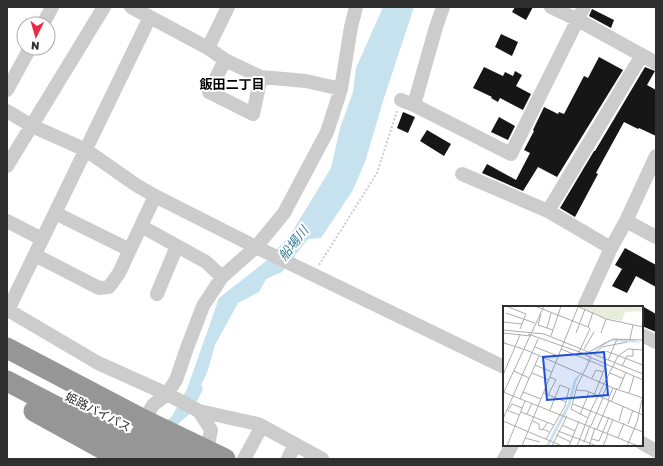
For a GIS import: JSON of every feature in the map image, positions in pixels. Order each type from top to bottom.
[{"type":"highway","points":[[7,348],[144,420],[205,457]]},
{"type":"highway","name":"姫路バイパス","points":[[7,364],[205,457]]},
{"type":"highway","name":"姫路バイパス","points":[[7,381],[157,459]]},
{"type":"highway","points":[[7,396],[115,456]]},
{"type":"street","points":[[47,16],[52,7]]},
{"type":"street","points":[[7,166],[104,7]]},
{"type":"street","points":[[131,7],[208,48],[225,60],[261,77],[306,80],[341,89]]},
{"type":"street","points":[[208,48],[228,7]]},
{"type":"street","points":[[144,420],[152,405],[167,394],[176,380],[203,306],[222,277],[256,247],[284,213],[327,132],[341,89],[351,27],[356,7]]},
{"type":"street","points":[[414,105],[442,7]]},
{"type":"street","points":[[551,7],[656,62]]},
{"type":"street","points":[[400,100],[414,105],[511,154],[584,7]]},
{"type":"street","points":[[150,18],[34,255],[12,289],[8,311],[98,363],[167,394],[199,411],[258,424],[322,459]]},
{"type":"street","points":[[548,211],[642,55]]},
{"type":"street","points":[[7,90],[26,56]]},
{"type":"street","points":[[225,60],[209,92],[253,114],[261,77]]},
{"type":"street","points":[[7,111],[32,126],[86,150],[136,185],[155,196],[256,247],[503,366]]},
{"type":"street","points":[[586,306],[611,248],[626,221],[656,156]]},
{"type":"street","points":[[462,174],[548,211],[611,248]]},
{"type":"street","points":[[34,255],[99,288],[109,287],[119,273],[155,196]]},
{"type":"street","points":[[55,213],[130,250]]},
{"type":"street","points":[[7,221],[42,239]]},
{"type":"street","points":[[626,221],[656,237]]},
{"type":"street","points":[[141,226],[206,262],[222,277]]},
{"type":"street","points":[[157,294],[177,246]]},
{"type":"street","points":[[643,336],[656,342]]},
{"type":"street","points":[[199,411],[211,430],[205,457]]},
{"type":"street","points":[[244,459],[262,426]]},
{"type":"street","points":[[288,459],[295,444]]},
{"type":"street","points":[[643,444],[656,451]]},
{"type":"street","points":[[504,459],[511,446]]},
{"type":"path","points":[[313,274],[377,173],[400,100]]},
{"type":"water","name":"船場川","points":[[383,7],[414,7],[365,162],[353,190],[321,238],[308,239],[282,272],[266,279],[259,292],[238,303],[215,345],[207,373],[201,385],[203,389],[191,413],[180,422],[156,459],[131,459],[154,432],[172,416],[187,389],[219,298],[265,262],[290,235],[331,168],[340,128],[353,92],[356,68]]},
{"type":"building","points":[[515,7],[533,7],[526,20],[512,12]]},
{"type":"building","points":[[592,9],[614,20],[611,28],[589,16]]},
{"type":"building","points":[[501,34],[518,42],[512,56],[495,47]]},
{"type":"building","points":[[599,57],[623,70],[557,177],[538,167],[523,191],[482,173],[487,164],[516,180],[530,153],[524,150],[544,107],[558,114],[559,112],[564,114],[584,76],[588,78]]},
{"type":"building","points":[[484,67],[503,76],[505,72],[513,76],[515,71],[522,75],[516,86],[531,94],[523,110],[500,98],[498,102],[491,98],[492,97],[473,88]]},
{"type":"building","points":[[645,67],[655,71],[647,85],[656,90],[656,136],[624,122],[596,173],[598,174],[575,217],[560,208]]},
{"type":"building","points":[[403,112],[415,117],[408,133],[397,128]]},
{"type":"building","points":[[499,117],[515,126],[508,140],[491,132]]},
{"type":"building","points":[[427,130],[451,144],[444,156],[420,141]]},
{"type":"building","points":[[625,248],[656,265],[656,287],[636,276],[627,293],[612,286],[622,269],[615,265]]},
{"type":"building","points":[[643,307],[656,314],[656,332],[643,326]]},
{"type":"district","name":"飯田二丁目","points":[[232,84]]}]
